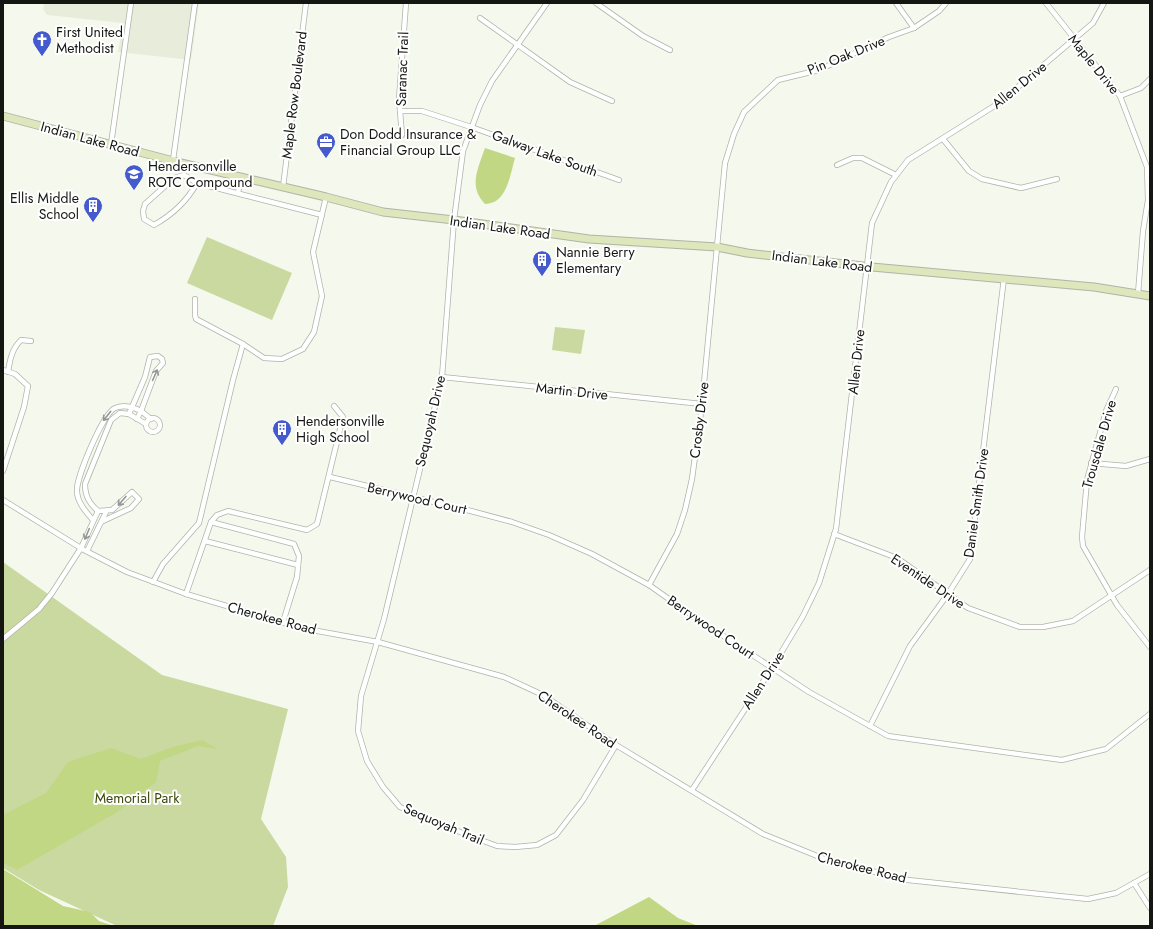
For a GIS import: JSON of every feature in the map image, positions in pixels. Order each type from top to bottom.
[{"type":"street","points":[[111,144],[131,3]]},
{"type":"street","points":[[173,160],[195,3]]},
{"type":"street","name":"Maple Row Boulevard","points":[[283,187],[306,3]]},
{"type":"street","name":"Saranac Trail","points":[[402,135],[399,99],[406,3]]},
{"type":"street","name":"Sequoyah Drive","points":[[384,620],[442,377],[454,220],[463,151],[471,127],[492,81],[547,3]]},
{"type":"street","points":[[596,3],[643,36],[670,50]]},
{"type":"street","points":[[896,3],[914,28]]},
{"type":"street","name":"Pin Oak Drive","points":[[717,247],[725,163],[734,134],[744,112],[778,80],[819,70],[914,28],[939,11],[946,3]]},
{"type":"street","name":"Maple Drive","points":[[1046,3],[1120,96],[1147,167],[1149,200],[1143,231],[1138,294]]},
{"type":"street","name":"Allen Drive","points":[[692,790],[772,668],[803,616],[819,583],[834,534],[844,468],[872,223],[891,182],[908,160],[999,103],[1094,23],[1104,3]]},
{"type":"street","points":[[480,18],[570,82],[612,101]]},
{"type":"street","points":[[1120,96],[1140,88],[1150,79]]},
{"type":"street","name":"Galway Lake South","points":[[400,111],[422,111],[619,180]]},
{"type":"street","name":"Indian Lake Road","points":[[3,116],[383,212],[454,220],[589,239],[717,247],[747,253],[867,266],[1094,287],[1150,296]]},
{"type":"street","points":[[942,139],[969,171],[982,179],[1021,188],[1057,179]]},
{"type":"street","points":[[837,165],[853,158],[862,158],[896,175]]},
{"type":"street","points":[[197,183],[190,196],[162,221],[154,225],[144,219],[143,212],[145,204],[174,178],[184,175],[197,183],[322,215]]},
{"type":"street","points":[[238,193],[241,177]]},
{"type":"street","points":[[196,299],[196,319],[243,344],[264,358],[282,359],[303,349],[311,340],[322,296],[313,252],[326,197]]},
{"type":"street","name":"Crosby Drive","points":[[649,584],[677,534],[685,510],[692,479],[702,404],[717,247]]},
{"type":"street","name":"Daniel Smith Drive","points":[[870,726],[910,646],[948,594],[970,559],[1004,278]]},
{"type":"street","points":[[3,471],[24,407],[28,386],[15,374],[5,371],[12,351],[16,345],[21,340],[31,341]]},
{"type":"street","points":[[153,582],[163,564],[199,524],[232,380],[243,344]]},
{"type":"street","points":[[129,414],[146,373],[150,357],[158,356],[162,359],[163,363],[156,371],[137,419]]},
{"type":"street","name":"Martin Drive","points":[[442,377],[702,404]]},
{"type":"street","name":"Trousdale Drive","points":[[1116,388],[1106,411],[1087,480],[1082,537],[1083,546],[1112,596],[1150,647]]},
{"type":"street","points":[[93,520],[82,506],[78,497],[77,488],[85,464],[105,417],[114,408],[124,406],[133,407],[151,419],[155,419],[159,426],[157,430],[149,431],[146,424],[129,414],[120,413],[111,420],[92,466],[85,487],[85,494],[90,504],[98,512],[106,512],[118,506],[128,494],[132,492],[138,495],[139,498],[131,508],[102,521]]},
{"type":"street","points":[[186,594],[211,522],[218,515],[228,511],[307,530],[317,524],[330,477],[343,417],[334,406]]},
{"type":"street","points":[[146,424],[151,419]]},
{"type":"street","points":[[97,434],[104,436]]},
{"type":"street","points":[[1091,462],[1126,466],[1150,459]]},
{"type":"street","points":[[85,464],[92,466]]},
{"type":"street","name":"Berrywood Court","points":[[330,477],[471,510],[549,535],[592,554],[649,584],[809,692],[888,736],[1062,760],[1106,749],[1150,714]]},
{"type":"street","points":[[77,488],[85,487]]},
{"type":"street","name":"Cherokee Road","points":[[3,500],[81,548],[127,572],[186,594],[301,628],[378,642],[504,677],[561,706],[616,745],[769,837],[827,860],[908,880],[1088,899],[1116,892],[1150,874]]},
{"type":"street","points":[[3,639],[39,610],[81,548],[98,512]]},
{"type":"street","points":[[87,551],[106,512]]},
{"type":"street","points":[[211,522],[294,544],[300,556],[297,577],[283,622]]},
{"type":"street","name":"Eventide Drive","points":[[834,534],[896,558],[968,608],[1020,627],[1044,627],[1073,621],[1150,570]]},
{"type":"street","points":[[205,541],[298,565]]},
{"type":"street","name":"Sequoyah Trail","points":[[384,620],[361,696],[358,731],[367,761],[383,787],[400,807],[491,844],[515,847],[537,845],[556,835],[569,820],[616,745]]},
{"type":"street","points":[[1134,883],[1150,908]]},
{"type":"shaded area","points":[[44,3],[199,3],[191,60],[118,52],[123,23],[47,15],[43,9]]},
{"type":"shaded area","points":[[485,148],[515,158],[509,180],[503,194],[492,203],[485,204],[477,191],[476,177]]},
{"type":"shaded area","points":[[202,740],[218,749],[198,746],[160,761],[156,782],[117,812],[17,870],[3,863],[3,815],[46,793],[68,762],[111,748],[141,759],[173,747]]},
{"type":"shaded area","points":[[3,869],[63,906],[90,912],[99,921],[114,926],[3,926]]},
{"type":"shaded area","points":[[649,897],[678,918],[698,926],[594,926]]},
{"type":"green space","points":[[207,237],[292,273],[272,320],[187,283]]},
{"type":"green space","points":[[555,327],[585,330],[581,354],[552,350]]},
{"type":"green space","name":"Memorial Park","points":[[3,562],[162,675],[288,709],[261,819],[286,857],[288,887],[273,926],[117,926],[39,890],[3,868]]},
{"type":"place","name":"First United Methodist","points":[[42,57]]},
{"type":"place","name":"Don Dodd Insurance & Financial Group LLC","points":[[326,159]]},
{"type":"place","name":"Hendersonville ROTC Compound","points":[[134,191]]},
{"type":"place","name":"Ellis Middle School","points":[[93,223]]},
{"type":"place","name":"Nannie Berry Elementary","points":[[542,277]]},
{"type":"place","name":"Hendersonville High School","points":[[282,446]]}]
